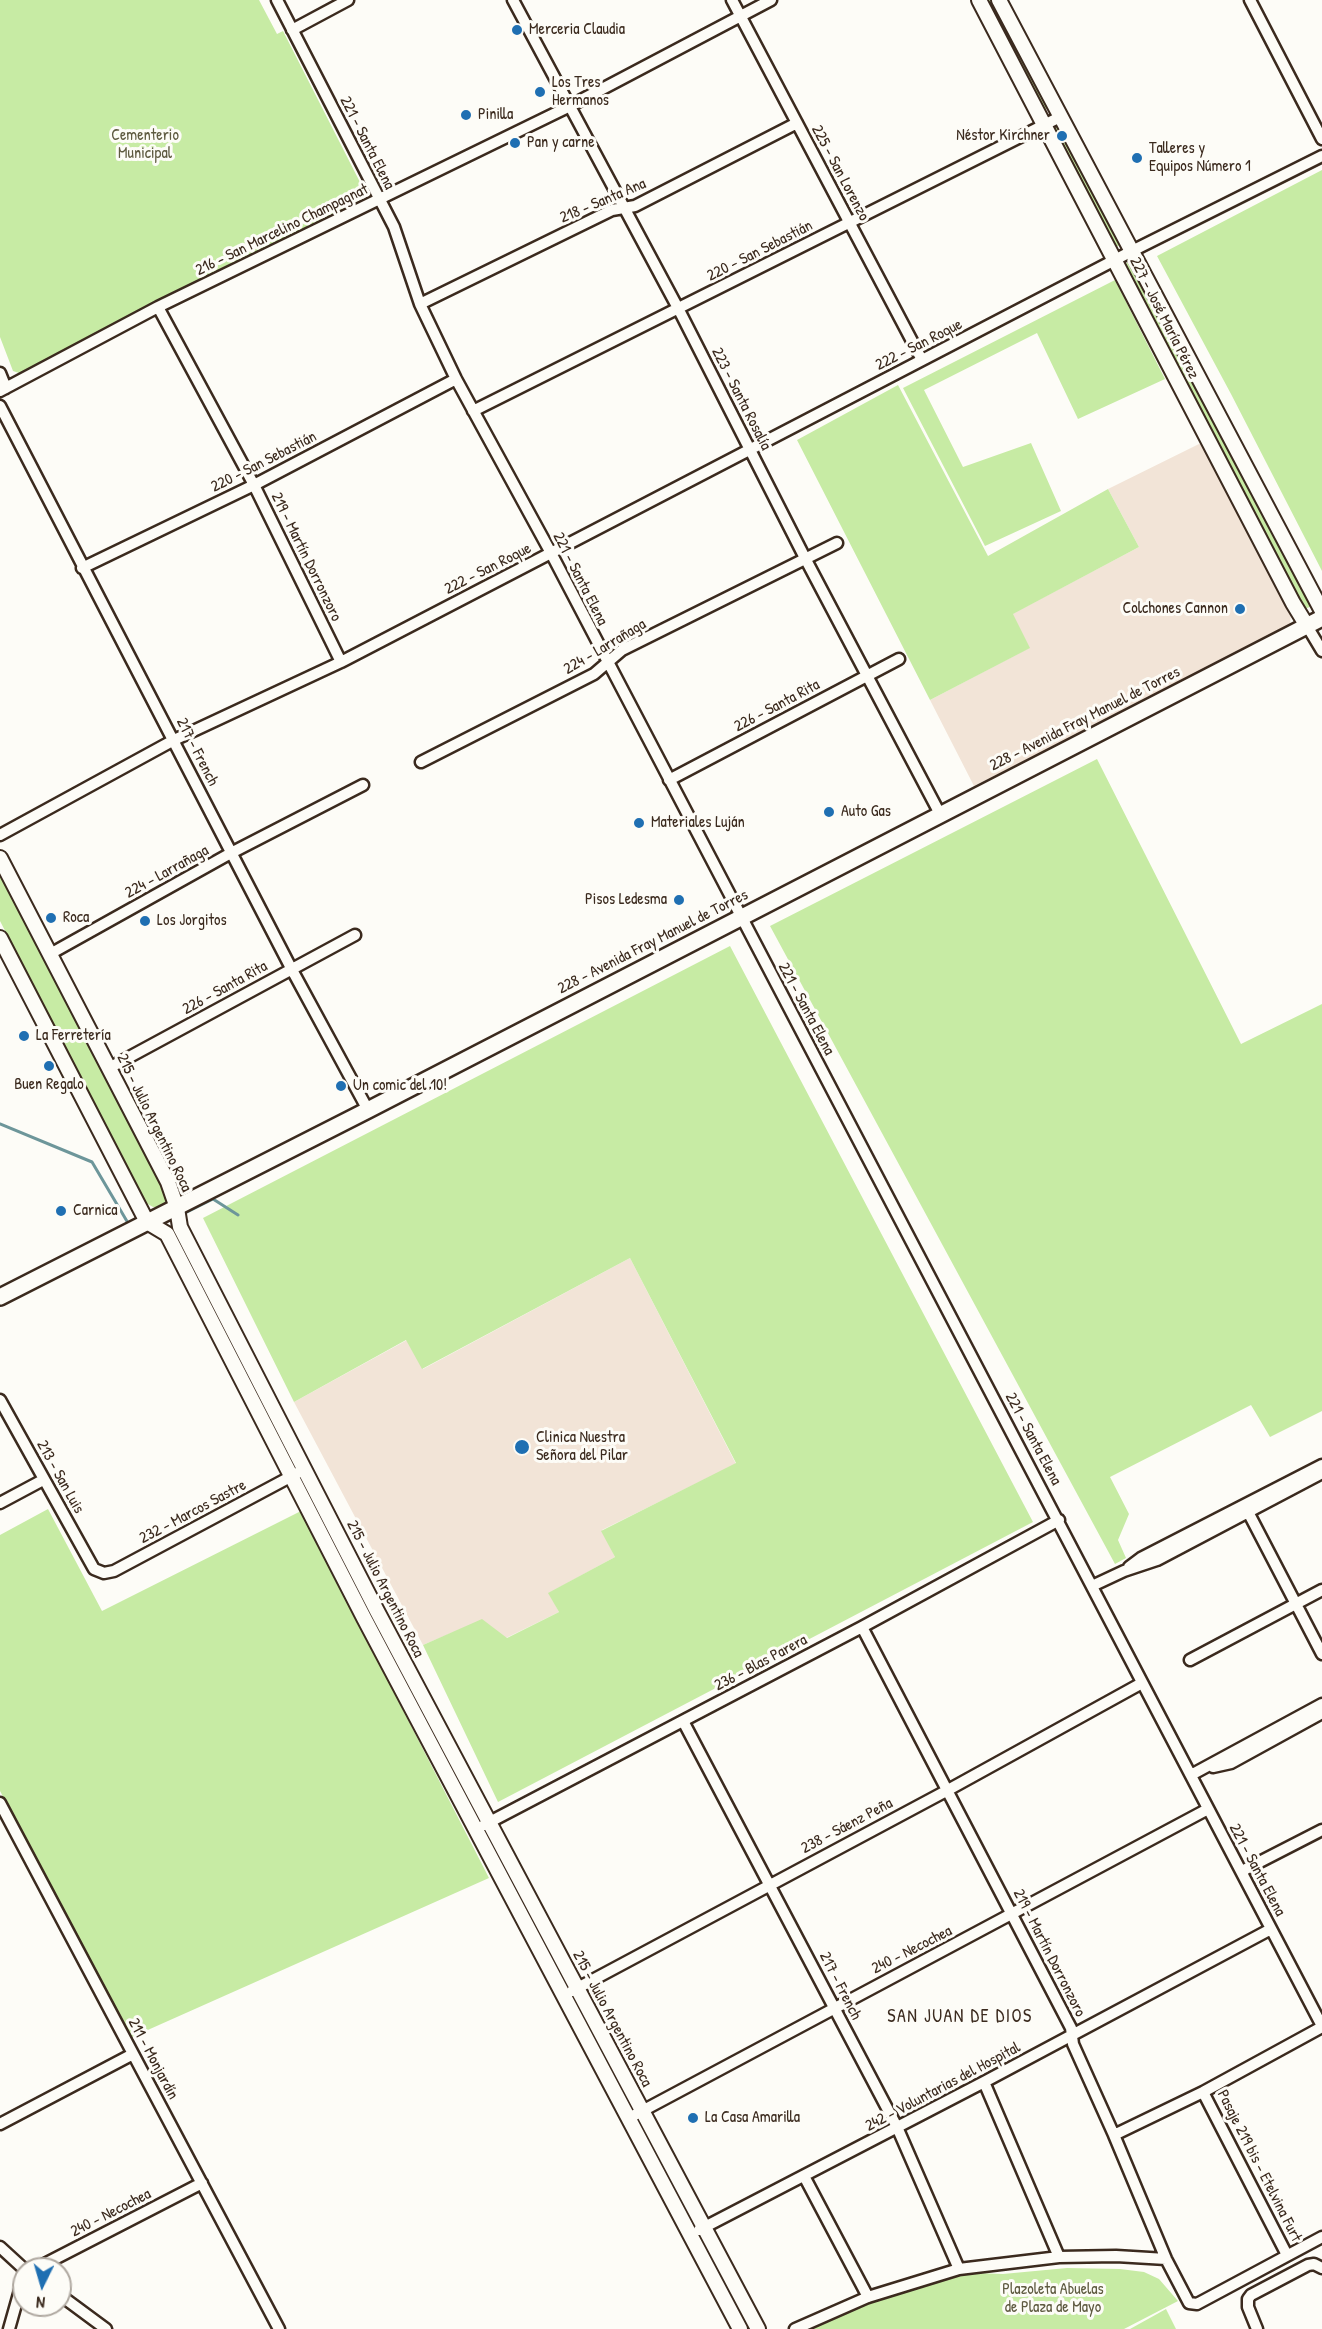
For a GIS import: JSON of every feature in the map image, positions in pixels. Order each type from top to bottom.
[{"type":"main road","name":"228 - Avenida Fray Manuel de Torres","points":[[0,1297],[1322,618]]},
{"type":"street","name":"221 - Santa Elena","points":[[277,0],[394,227],[420,304],[456,378],[551,554],[1059,1520],[1322,2026]]},
{"type":"street","points":[[292,30],[348,0]]},
{"type":"street","name":"223 - Santa Rosalía","points":[[513,0],[568,107],[679,310],[805,558],[940,814]]},
{"type":"street","name":"225 - San Lorenzo","points":[[732,0],[922,360]]},
{"type":"street","name":"216 - San Marcelino Champagnat","points":[[3,389],[158,307],[568,107],[771,0]]},
{"type":"street","name":"227 - José María Pérez","points":[[979,0],[1293,603],[1322,651]]},
{"type":"street","name":"227 - José María Pérez","points":[[999,0],[1322,611]]},
{"type":"street","points":[[1250,0],[1322,139]]},
{"type":"street","name":"220 - San Sebastián","points":[[474,411],[1060,117]]},
{"type":"street","name":"218 - Santa Ana","points":[[420,304],[612,210],[635,206],[797,123]]},
{"type":"street","points":[[1132,251],[1322,156]]},
{"type":"street","name":"222 - San Roque","points":[[0,835],[174,740],[341,662],[1132,251]]},
{"type":"street","name":"219 - Martín Dorronzoro","points":[[158,307],[254,485],[341,662]]},
{"type":"street","points":[[0,373],[3,389]]},
{"type":"street","name":"220 - San Sebastián","points":[[82,568],[254,485],[456,378]]},
{"type":"street","name":"217 - French","points":[[0,406],[291,968],[368,1110]]},
{"type":"street","name":"224 - Larrañaga","points":[[421,762],[594,674],[622,650],[837,543]]},
{"type":"street","name":"226 - Santa Rita","points":[[669,780],[899,659]]},
{"type":"street","name":"224 - Larrañaga","points":[[50,954],[231,853],[363,785]]},
{"type":"street","name":"215 - Julio Argentino Roca","points":[[0,858],[168,1182],[177,1208],[180,1227],[377,1611],[489,1822],[570,1991]]},
{"type":"street","name":"226 - Santa Rita","points":[[109,1068],[355,935]]},
{"type":"street","name":"215 - Julio Argentino Roca","points":[[0,938],[147,1222],[166,1234],[476,1828],[570,1991],[635,2114],[690,2234],[740,2329]]},
{"type":"street","name":"213 - San Luis","points":[[0,1400],[94,1569]]},
{"type":"street","points":[[1092,1586],[1124,1570],[1157,1560],[1322,1465]]},
{"type":"street","name":"232 - Marcos Sastre","points":[[94,1569],[104,1573],[114,1571],[305,1469]]},
{"type":"street","points":[[1246,1508],[1322,1473]]},
{"type":"street","points":[[0,1503],[43,1480]]},
{"type":"street","points":[[1246,1508],[1322,1654]]},
{"type":"street","name":"236 - Blas Parera","points":[[476,1828],[862,1627],[1059,1520]]},
{"type":"street","points":[[1190,1660],[1322,1590]]},
{"type":"street","name":"219 - Martín Dorronzoro","points":[[862,1627],[1071,2028],[1073,2044],[1166,2259],[1189,2303],[1197,2304],[1287,2255]]},
{"type":"street","name":"238 - Sáenz Peña","points":[[570,1991],[948,1790],[1142,1683]]},
{"type":"street","points":[[1191,1775],[1322,1704]]},
{"type":"street","points":[[1207,1768],[1230,1763],[1322,1713]]},
{"type":"street","name":"217 - French","points":[[683,1721],[897,2127],[959,2269]]},
{"type":"street","name":"211 - Monjardín","points":[[0,1803],[279,2329]]},
{"type":"street","name":"240 - Necochea","points":[[635,2114],[1013,1915],[1208,1809]]},
{"type":"street","points":[[1242,1871],[1322,1830]]},
{"type":"street","name":"242 - Voluntarias del Hospital","points":[[690,2234],[1072,2036],[1271,1929]]},
{"type":"street","points":[[1114,2135],[1203,2091],[1322,2026]]},
{"type":"street","points":[[0,2124],[133,2054]]},
{"type":"street","points":[[984,2082],[1059,2257]]},
{"type":"street","name":"Pasaje 219 bis - Etelvina Furt","points":[[1203,2091],[1287,2255]]},
{"type":"street","name":"215 - Julio Argentino Roca","points":[[635,2114],[704,2228],[758,2329]]},
{"type":"street","points":[[804,2176],[868,2297]]},
{"type":"street","name":"240 - Necochea","points":[[58,2257],[202,2183]]},
{"type":"street","points":[[1287,2255],[1322,2237]]},
{"type":"street","points":[[0,2247],[12,2258]]},
{"type":"street","points":[[795,2329],[868,2297],[959,2269],[1059,2257],[1106,2256],[1166,2259]]},
{"type":"street","points":[[1257,2329],[1248,2307],[1248,2299],[1251,2295],[1308,2265],[1314,2264],[1322,2268]]},
{"type":"street","points":[[72,2304],[106,2329]]},
{"type":"shaded area","points":[[1203,442],[1291,610],[1290,627],[974,786],[930,700],[1029,648],[1012,614],[1139,547],[1108,489]]},
{"type":"shaded area","name":"Clinica Nuestra Señora del Pilar","points":[[630,1258],[736,1464],[602,1530],[615,1557],[549,1593],[559,1612],[506,1638],[482,1620],[423,1645],[294,1402],[407,1340],[423,1369]]},
{"type":"green space","name":"Cementerio Municipal","points":[[0,0],[259,0],[277,34],[283,31],[365,192],[365,197],[19,373],[13,371],[0,337]]},
{"type":"green space","points":[[984,0],[995,0],[1050,107],[1042,111]]},
{"type":"green space","points":[[1060,124],[1123,244],[1113,248],[1051,128]]},
{"type":"green space","points":[[1322,170],[1322,571],[1157,256]]},
{"type":"green space","points":[[1131,260],[1312,606],[1305,609],[1124,265]]},
{"type":"green space","points":[[1115,280],[1165,379],[1078,419],[1037,333],[924,390],[963,467],[1031,443],[1061,511],[985,546],[903,388]]},
{"type":"green space","points":[[898,385],[988,556],[1108,489],[1139,547],[1013,614],[1030,648],[930,700],[797,440]]},
{"type":"green space","points":[[1097,759],[1241,1044],[1322,1004],[1322,1411],[1270,1437],[1251,1405],[1110,1477],[1129,1514],[1118,1540],[1126,1558],[1115,1564],[770,926]]},
{"type":"green space","points":[[0,868],[169,1198],[161,1207],[153,1207],[146,1203],[0,921]]},
{"type":"green space","points":[[730,946],[1033,1522],[498,1802],[423,1645],[482,1619],[507,1638],[559,1612],[548,1593],[615,1557],[601,1531],[736,1463],[630,1258],[422,1369],[406,1340],[294,1402],[203,1218]]},
{"type":"green space","points":[[48,1509],[102,1611],[301,1511],[489,1878],[132,2037],[0,1791],[0,1535]]},
{"type":"green space","name":"Plazoleta Abuelas de Plaza de Mayo","points":[[1067,2268],[1144,2272],[1159,2279],[1178,2301],[1124,2329],[811,2329],[867,2303],[936,2281],[975,2273],[1003,2274]]},
{"type":"green space","points":[[1166,2309],[1176,2329],[1130,2329]]},
{"type":"waterway","points":[[0,1124],[92,1162],[128,1223]]},
{"type":"waterway","points":[[183,1214],[213,1199],[238,1215]]},
{"type":"place","name":"Merceria Claudia","points":[[517,30]]},
{"type":"place","name":"Los Tres Hermanos","points":[[540,92]]},
{"type":"place","name":"Pinilla","points":[[466,115]]},
{"type":"place","name":"Néstor Kirchner","points":[[1062,136]]},
{"type":"place","name":"Pan y carne","points":[[515,143]]},
{"type":"place","name":"Talleres y Equipos Número 1","points":[[1137,158]]},
{"type":"place","name":"Colchones Cannon","points":[[1240,609]]},
{"type":"place","name":"Auto Gas","points":[[829,812]]},
{"type":"place","name":"Materiales Luján","points":[[639,823]]},
{"type":"place","name":"Pisos Ledesma","points":[[679,900]]},
{"type":"place","name":"Roca","points":[[51,918]]},
{"type":"place","name":"Los Jorgitos","points":[[145,921]]},
{"type":"place","name":"La Ferretería","points":[[24,1036]]},
{"type":"place","name":"Buen Regalo","points":[[49,1066]]},
{"type":"place","name":"Un comic del 10!","points":[[341,1086]]},
{"type":"place","name":"Carnica","points":[[61,1211]]},
{"type":"place","name":"Clinica Nuestra Señora del Pilar","points":[[522,1447]]},
{"type":"place","name":"La Casa Amarilla","points":[[693,2118]]},
{"type":"district","name":"SAN JUAN DE DIOS","points":[[960,2017]]}]
